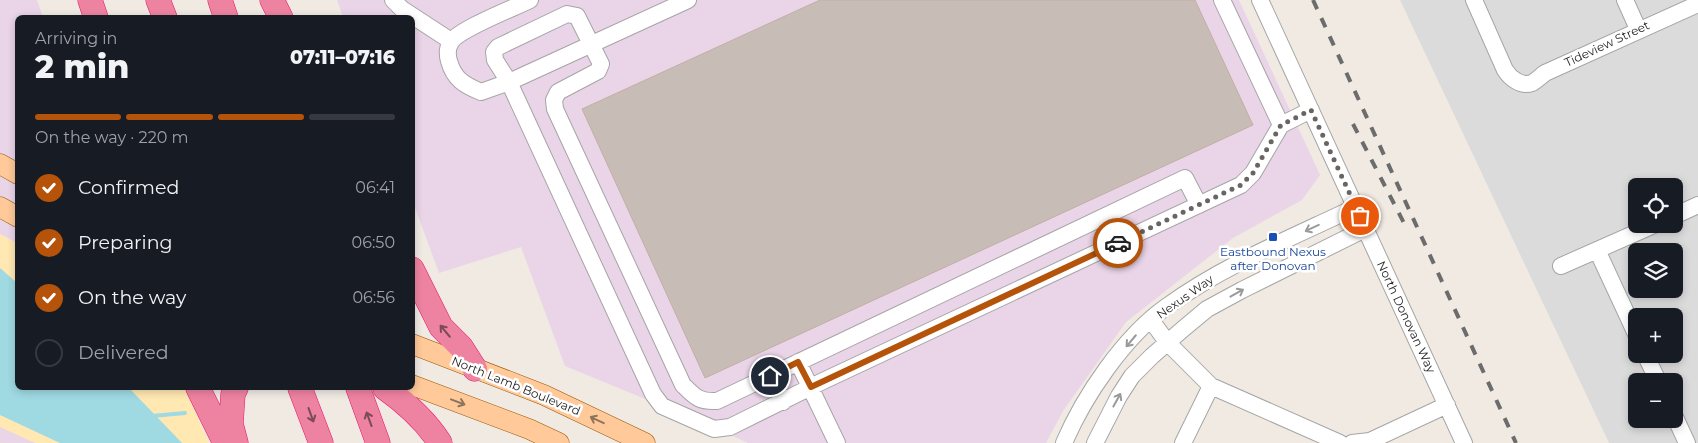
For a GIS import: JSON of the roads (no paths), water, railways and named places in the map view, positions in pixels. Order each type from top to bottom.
[{"type":"highway","points":[[90,0],[95,15]]},
{"type":"highway","points":[[158,0],[164,15]]},
{"type":"highway","points":[[220,0],[225,15]]},
{"type":"highway","points":[[272,0],[280,15]]},
{"type":"highway","points":[[415,275],[441,327],[461,347],[475,369]]},
{"type":"highway","points":[[199,390],[225,443]]},
{"type":"highway","points":[[235,390],[233,394],[231,424],[236,443]]},
{"type":"highway","points":[[301,390],[321,443]]},
{"type":"highway","points":[[387,390],[409,407],[432,430],[440,443]]},
{"type":"highway","points":[[359,391],[378,443]]},
{"type":"main road","points":[[0,164],[15,172]]},
{"type":"main road","points":[[0,207],[15,215]]},
{"type":"main road","name":"North Lamb Boulevard","points":[[415,345],[544,395],[645,443]]},
{"type":"main road","points":[[415,386],[529,429],[559,443]]},
{"type":"street","points":[[393,0],[411,15]]},
{"type":"street","points":[[530,0],[466,30],[451,41],[447,53],[451,67],[462,84],[480,92],[509,82],[688,0]]},
{"type":"street","points":[[1222,0],[1281,125]]},
{"type":"street","name":"North Donovan Way","points":[[1260,0],[1464,443]]},
{"type":"street","name":"Tideview Street","points":[[1474,0],[1505,70],[1510,77],[1524,84],[1532,82],[1545,72],[1698,4]]},
{"type":"street","points":[[1625,0],[1638,30]]},
{"type":"street","points":[[1199,205],[1185,178],[717,401],[704,402],[683,385],[555,109],[554,100],[558,92],[598,71],[601,64],[577,16],[567,14],[498,47],[494,52],[494,60],[509,82],[653,394],[662,406],[714,430],[730,427],[811,387],[1199,205],[1241,185],[1253,173],[1281,125],[1311,110]]},
{"type":"street","points":[[415,17],[451,41]]},
{"type":"street","points":[[1683,212],[1698,205]]},
{"type":"street","name":"Nexus Way","points":[[1064,443],[1090,393],[1139,331],[1165,308],[1227,268],[1356,208]]},
{"type":"street","name":"Nexus Way","points":[[1095,443],[1119,396],[1132,376],[1167,342],[1208,309],[1365,228]]},
{"type":"street","points":[[1561,266],[1636,233]]},
{"type":"street","points":[[1597,250],[1628,317]]},
{"type":"street","points":[[1151,320],[1167,342],[1211,386],[1334,442]]},
{"type":"street","points":[[798,362],[837,443]]},
{"type":"street","points":[[770,376],[783,402]]},
{"type":"street","points":[[1183,443],[1211,386]]},
{"type":"street","points":[[1352,443],[1370,441],[1447,406]]},
{"type":"street","points":[[1680,428],[1687,443]]},
{"type":"water","points":[[0,268],[15,281],[15,390],[131,390],[182,443],[60,443],[0,415]]},
{"type":"waterway","points":[[152,416],[185,413]]},
{"type":"railway","points":[[1313,0],[1516,443]]},
{"type":"railway","points":[[1353,124],[1405,225]]},
{"type":"place","name":"Eastbound Nexus after Donovan","points":[[1273,237]]}]
